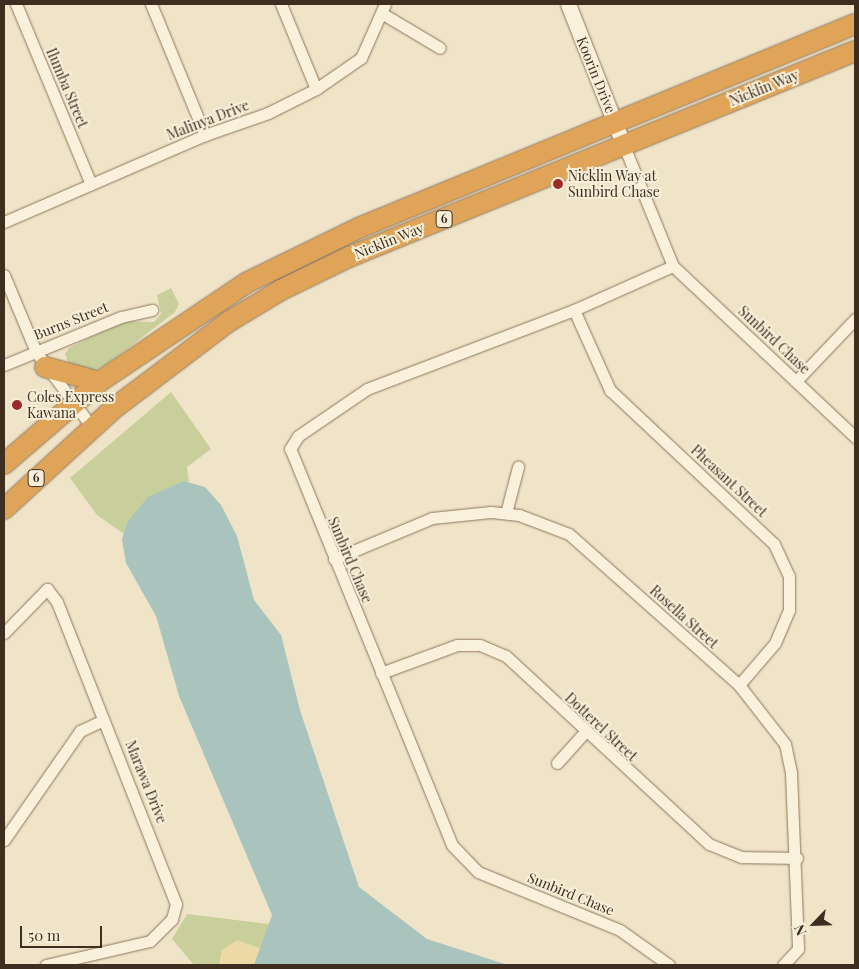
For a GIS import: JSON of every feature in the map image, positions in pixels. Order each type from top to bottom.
[{"type":"highway","name":"Nicklin Way","points":[[4,464],[99,382],[216,300],[282,265],[615,122],[855,24]]},
{"type":"highway","name":"Nicklin Way","points":[[4,509],[92,427],[228,322],[281,290],[349,257],[855,51]]},
{"type":"highway","points":[[40,360],[99,382]]},
{"type":"street","name":"Ilumba Street","points":[[16,4],[91,184]]},
{"type":"street","points":[[151,4],[205,135]]},
{"type":"street","points":[[281,4],[316,89]]},
{"type":"street","name":"Koorin Drive","points":[[568,4],[624,146]]},
{"type":"street","name":"Malinya Drive","points":[[4,222],[205,135],[268,113],[316,89],[361,58],[384,9]]},
{"type":"street","points":[[384,9],[440,48]]},
{"type":"street","name":"Sunbird Chase","points":[[624,146],[673,266],[855,437]]},
{"type":"street","name":"Sunbird Chase","points":[[669,965],[620,930],[478,872],[462,858],[444,830],[334,559],[291,459],[290,449],[298,436],[367,389],[574,310],[673,266]]},
{"type":"street","points":[[4,275],[40,360],[92,427]]},
{"type":"street","name":"Burns Street","points":[[4,365],[40,360],[121,317],[152,310]]},
{"type":"street","name":"Pheasant Street","points":[[574,310],[610,390],[774,544],[789,576],[789,610],[775,643],[739,686]]},
{"type":"street","points":[[796,381],[855,319]]},
{"type":"street","points":[[506,513],[518,467]]},
{"type":"street","name":"Rosella Street","points":[[334,559],[432,518],[506,513],[569,534],[739,686],[785,744],[792,773],[797,858],[798,948],[783,965]]},
{"type":"street","name":"Marawa Drive","points":[[4,632],[47,589],[104,720],[176,904],[172,919],[150,940],[46,965]]},
{"type":"street","name":"Dotterel Street","points":[[381,673],[458,646],[480,645],[506,656],[584,733],[709,844],[742,857],[797,858]]},
{"type":"street","points":[[4,840],[80,731],[104,720]]},
{"type":"street","points":[[557,763],[584,733]]},
{"type":"green space","points":[[171,288],[179,304],[175,312],[106,365],[91,372],[70,368],[65,354],[69,348],[123,321],[154,322],[161,314],[157,295]]},
{"type":"green space","points":[[171,392],[211,449],[187,467],[189,482],[184,481],[127,522],[124,534],[97,515],[70,478]]},
{"type":"green space","points":[[187,914],[269,924],[260,958],[254,965],[194,965],[172,939]]},
{"type":"sand","points":[[237,940],[262,949],[260,958],[254,965],[219,965],[222,950]]},
{"type":"water","points":[[184,481],[205,487],[221,505],[237,536],[254,600],[281,635],[300,710],[359,887],[427,939],[508,965],[254,965],[272,915],[179,696],[156,616],[126,563],[122,540],[127,522],[148,497]]},
{"type":"place","name":"Nicklin Way at Sunbird Chase","points":[[558,184]]},
{"type":"place","name":"Coles Express Kawana","points":[[17,405]]}]
